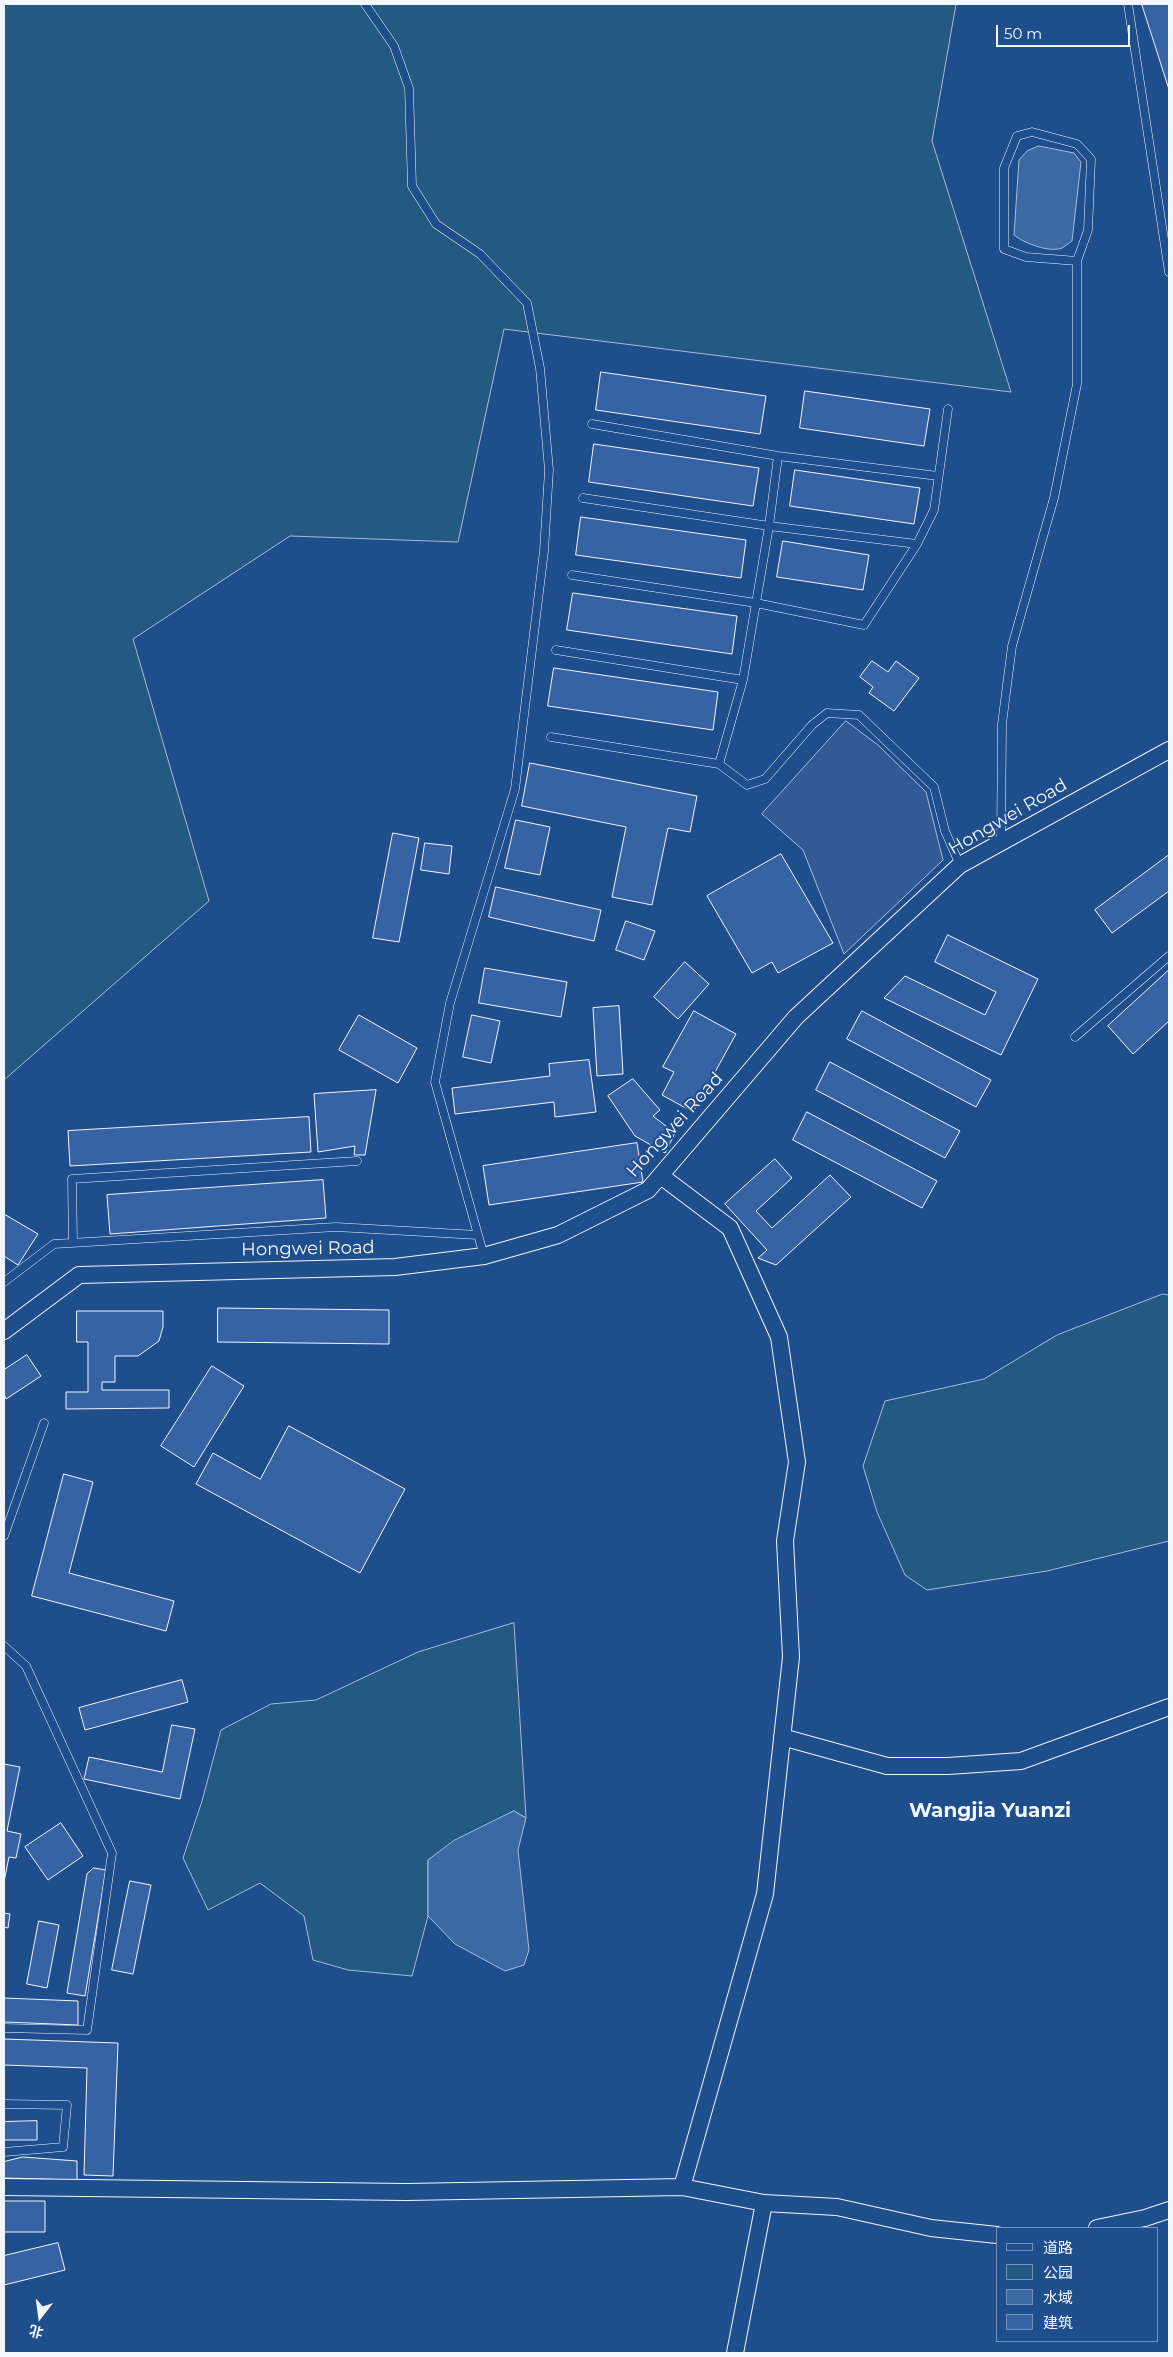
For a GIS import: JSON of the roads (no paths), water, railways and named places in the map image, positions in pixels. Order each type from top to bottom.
[{"type":"street","name":"Hongwei Road","points":[[4,1331],[79,1275],[395,1267],[484,1256],[558,1235],[648,1190],[796,1017],[960,865],[1169,750]]},
{"type":"street","points":[[660,1176],[730,1228],[779,1337],[797,1462],[785,1541],[791,1657],[765,1894],[682,2187]]},
{"type":"street","points":[[782,1737],[888,1766],[948,1766],[1020,1761],[1169,1707]]},
{"type":"street","points":[[4,2187],[406,2192],[682,2187],[764,2203],[837,2207],[931,2228],[996,2235]]},
{"type":"street","points":[[735,2353],[764,2203]]},
{"type":"street","points":[[1102,2227],[1145,2218],[1169,2210]]},
{"type":"lane","points":[[365,4],[394,46],[409,88],[412,186],[436,224],[480,254],[527,302],[540,368],[549,470],[544,551],[515,789],[450,1003],[435,1082],[484,1256]]},
{"type":"lane","points":[[1128,4],[1166,227],[1169,272]]},
{"type":"lane","points":[[1001,842],[1002,724],[1012,646],[1054,498],[1077,384],[1077,261],[1088,230],[1091,159],[1077,144],[1032,132],[1017,136],[1004,168],[1004,249],[1026,258],[1077,261]]},
{"type":"lane","points":[[572,576],[756,604],[864,625],[917,544],[934,510],[948,410]]},
{"type":"lane","points":[[592,424],[778,456],[938,476]]},
{"type":"lane","points":[[719,764],[743,680],[769,526],[778,456]]},
{"type":"lane","points":[[583,498],[769,526],[917,544]]},
{"type":"lane","points":[[556,650],[743,680]]},
{"type":"lane","points":[[551,737],[719,764],[747,785],[765,779],[812,725],[827,713],[858,715],[934,787],[945,831],[960,865]]},
{"type":"lane","points":[[1075,1037],[1169,956]]},
{"type":"lane","points":[[73,1243],[72,1179],[357,1161]]},
{"type":"lane","points":[[4,1282],[54,1244],[336,1227],[478,1235]]},
{"type":"lane","points":[[4,1536],[44,1423]]},
{"type":"lane","points":[[4,1646],[26,1666],[112,1853],[87,2030],[4,2028]]},
{"type":"lane","points":[[4,2104],[67,2105],[63,2148],[4,2152]]},
{"type":"water","points":[[1039,146],[1074,153],[1081,162],[1072,241],[1057,249],[1037,246],[1014,235],[1019,160],[1027,151]]},
{"type":"water","points":[[514,1811],[526,1818],[518,1850],[529,1950],[524,1965],[505,1971],[455,1944],[428,1916],[428,1860],[453,1841]]},
{"type":"district","name":"Wangjia Yuanzi","points":[[990,1811]]}]
